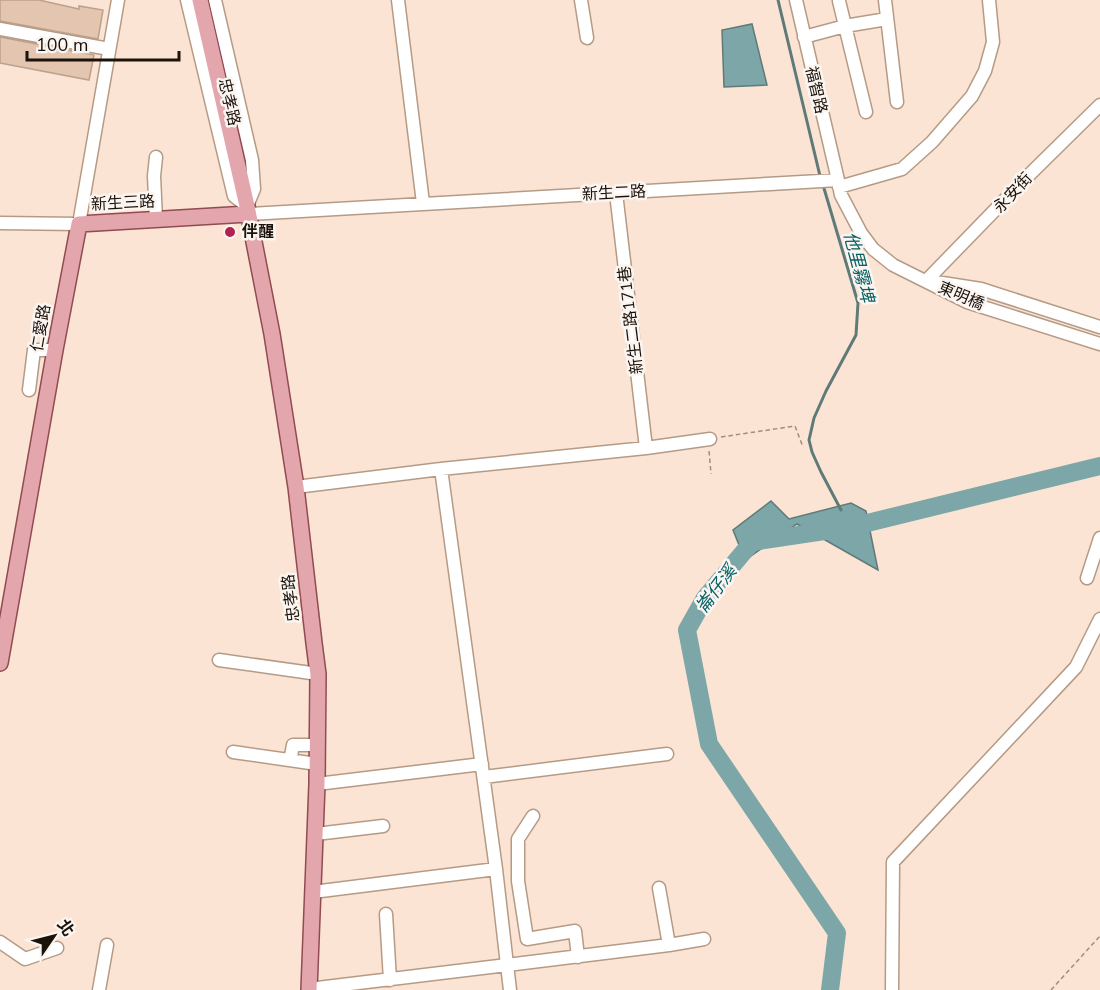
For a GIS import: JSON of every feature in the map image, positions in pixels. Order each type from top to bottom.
[{"type":"main road","points":[[200,0],[248,210]]},
{"type":"main road","name":"新生三路","points":[[79,224],[248,210]]},
{"type":"main road","name":"忠孝路","points":[[248,210],[272,334],[296,487],[318,674],[317,784],[309,989]]},
{"type":"main road","name":"仁愛路","points":[[0,663],[79,224]]},
{"type":"street","name":"仁愛路","points":[[79,224],[118,0]]},
{"type":"street","name":"忠孝路","points":[[187,0],[234,196],[248,210],[254,189],[252,160],[215,0]]},
{"type":"street","points":[[398,0],[423,203]]},
{"type":"street","points":[[581,0],[587,38]]},
{"type":"street","name":"福智路","points":[[796,0],[838,183]]},
{"type":"street","points":[[885,0],[897,102]]},
{"type":"street","name":"新生二路","points":[[248,210],[838,183],[903,169],[932,142],[972,96],[985,71],[993,42],[989,0]]},
{"type":"street","points":[[839,1],[866,112]]},
{"type":"street","points":[[804,37],[845,26],[887,19]]},
{"type":"street","points":[[0,29],[109,49]]},
{"type":"street","name":"永安街","points":[[926,281],[1100,105]]},
{"type":"street","points":[[156,157],[154,176],[156,219]]},
{"type":"street","points":[[838,183],[861,233],[873,249],[893,265],[926,281]]},
{"type":"street","name":"新生二路171巷","points":[[616,193],[646,448]]},
{"type":"street","name":"新生三路","points":[[0,223],[79,224]]},
{"type":"street","name":"東明橋","points":[[926,281],[981,289],[1100,327]]},
{"type":"street","name":"東明橋","points":[[926,281],[967,302],[1100,344]]},
{"type":"street","points":[[29,390],[34,350],[55,350]]},
{"type":"street","points":[[296,487],[710,439]]},
{"type":"street","points":[[441,469],[483,770],[510,990]]},
{"type":"street","points":[[1087,578],[1100,538]]},
{"type":"street","points":[[892,990],[893,862],[1076,668],[1100,619]]},
{"type":"street","points":[[219,660],[318,674]]},
{"type":"street","points":[[291,756],[293,745],[317,745]]},
{"type":"street","points":[[232,752],[317,764]]},
{"type":"street","points":[[317,784],[667,754]]},
{"type":"street","points":[[532,816],[518,839],[518,881],[526,939],[575,931],[578,957]]},
{"type":"street","points":[[315,834],[383,826]]},
{"type":"street","points":[[313,892],[496,869]]},
{"type":"street","points":[[659,888],[669,945]]},
{"type":"street","points":[[386,914],[396,983]]},
{"type":"street","points":[[309,989],[396,983],[704,939]]},
{"type":"street","points":[[0,942],[25,959],[57,948]]},
{"type":"street","points":[[99,990],[107,945]]},
{"type":"path","points":[[711,474],[710,439],[795,426],[803,447]]},
{"type":"path","points":[[1051,990],[1100,936]]},
{"type":"water","points":[[752,24],[767,85],[724,87],[722,30]]},
{"type":"water","points":[[771,501],[789,519],[851,503],[866,511],[878,570],[797,524],[745,560],[733,530]]},
{"type":"building","points":[[0,0],[39,0],[79,9],[79,6],[103,10],[98,39],[0,21]]},
{"type":"building","points":[[0,37],[94,55],[89,80],[0,63]]},
{"type":"waterway","name":"他里霧埤","points":[[778,0],[820,176]]},
{"type":"waterway","name":"他里霧埤","points":[[823,185],[858,303],[856,335],[826,391],[814,418],[809,440],[821,472],[841,510]]},
{"type":"waterway","name":"崙仔溪","points":[[830,990],[837,933],[709,744],[687,630],[705,598],[752,542],[851,527],[1100,466]]},
{"type":"place","name":"伴醒","points":[[230,232]]}]
